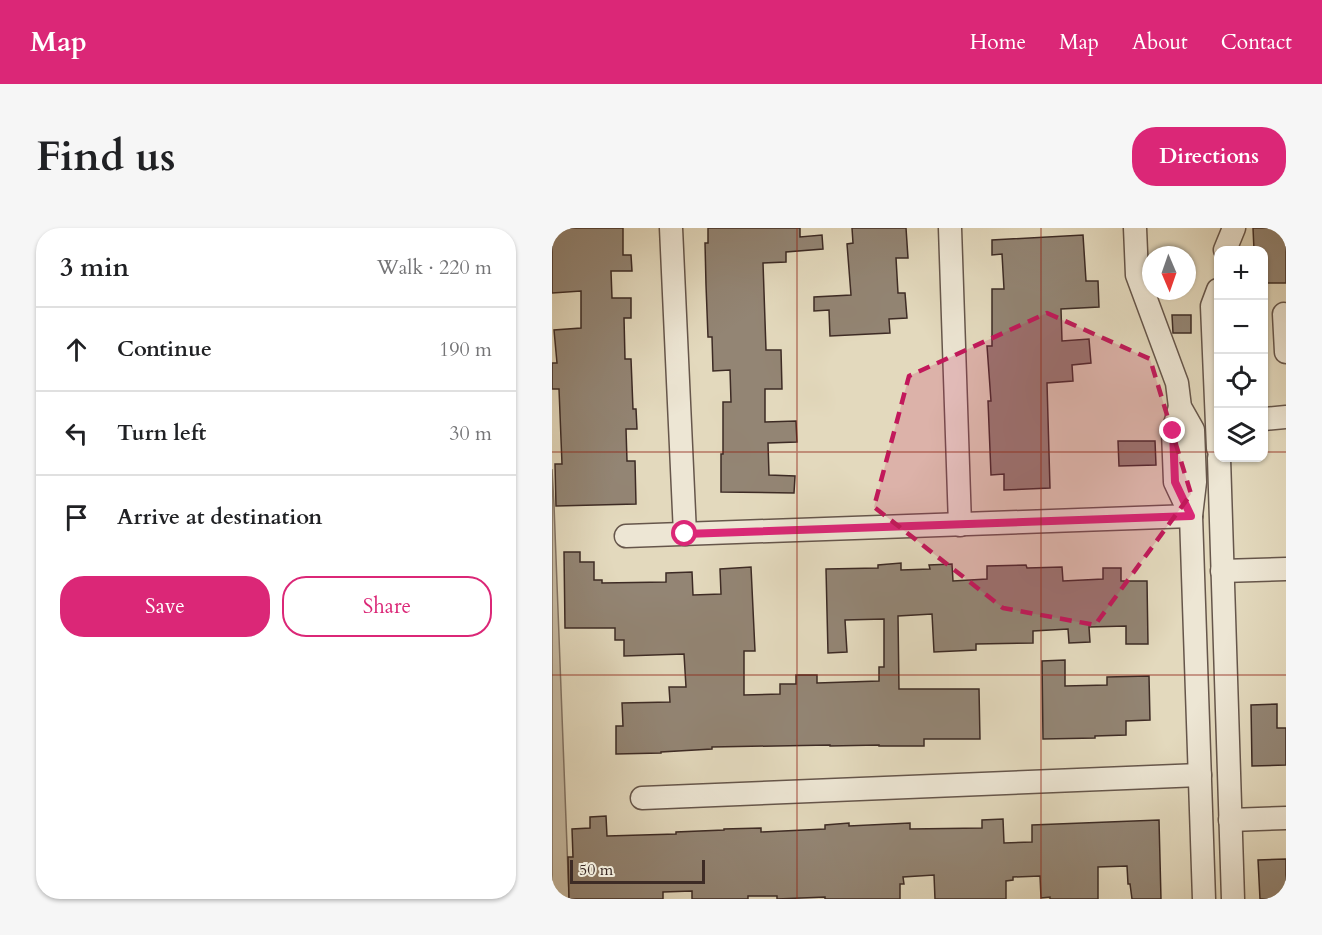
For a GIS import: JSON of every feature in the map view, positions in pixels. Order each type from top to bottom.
[{"type":"street","points":[[671,228],[685,534]]},
{"type":"street","points":[[950,228],[960,525]]},
{"type":"street","points":[[1135,228],[1137,275],[1177,383],[1180,407],[1193,430],[1195,482],[1191,516],[1204,899]]},
{"type":"street","points":[[1227,246],[1234,228]]},
{"type":"street","points":[[1214,300],[1212,306],[1217,408]]},
{"type":"street","points":[[1284,314],[1286,352]]},
{"type":"street","points":[[1268,419],[1286,417]]},
{"type":"street","points":[[1219,462],[1233,899]]},
{"type":"street","points":[[626,536],[1191,516]]},
{"type":"street","points":[[1222,571],[1286,569]]},
{"type":"street","points":[[642,798],[1200,775]]},
{"type":"street","points":[[1230,820],[1286,818]]},
{"type":"highlighted area","points":[[1047,313],[1150,359],[1191,494],[1095,625],[1003,608],[874,507],[909,376]]},
{"type":"shaded area","points":[[552,469],[554,505],[569,899],[552,899]]},
{"type":"building","points":[[552,228],[623,228],[623,255],[631,255],[632,271],[611,271],[612,298],[631,298],[631,318],[624,318],[625,359],[631,359],[633,409],[636,409],[637,429],[626,429],[627,461],[635,461],[636,504],[556,506],[555,464],[562,464],[559,389],[552,389],[552,363],[557,363],[554,330],[581,328],[581,291],[552,293]]},
{"type":"building","points":[[708,228],[800,228],[800,237],[822,235],[823,249],[786,252],[786,262],[763,263],[766,350],[781,350],[782,389],[765,389],[765,422],[796,421],[797,442],[768,443],[769,475],[795,476],[794,493],[721,492],[723,402],[731,402],[730,370],[713,371],[712,337],[708,337],[706,285],[705,243],[708,243]]},
{"type":"building","points":[[852,228],[906,228],[908,258],[896,258],[898,293],[905,293],[907,318],[889,319],[890,333],[830,336],[829,310],[814,311],[814,297],[851,295],[847,244],[853,243]]},
{"type":"building","points":[[1253,228],[1286,228],[1286,283],[1268,283],[1268,246],[1254,246]]},
{"type":"building","points":[[1083,235],[1086,281],[1098,281],[1099,307],[1061,309],[1062,341],[1089,339],[1091,363],[1072,365],[1073,381],[1047,383],[1050,488],[1004,490],[1004,474],[991,475],[988,401],[991,401],[987,346],[992,346],[992,289],[1004,289],[1002,254],[992,255],[992,240]]},
{"type":"building","points":[[1172,315],[1191,315],[1191,333],[1173,333]]},
{"type":"building","points":[[1118,441],[1155,441],[1156,465],[1119,466]]},
{"type":"building","points":[[564,552],[580,552],[580,562],[594,562],[594,580],[602,580],[602,583],[666,582],[666,573],[692,572],[693,595],[721,594],[720,569],[751,567],[755,651],[744,651],[744,695],[780,694],[780,684],[796,684],[796,675],[817,675],[817,683],[879,681],[879,667],[884,667],[884,619],[845,620],[847,652],[828,653],[826,569],[878,568],[878,565],[901,563],[901,570],[930,569],[929,565],[952,564],[953,581],[987,579],[987,566],[1026,565],[1027,568],[1062,567],[1063,581],[1103,579],[1103,568],[1121,568],[1121,581],[1147,581],[1148,644],[1126,644],[1126,626],[1089,627],[1090,642],[1069,643],[1068,629],[1033,631],[1033,643],[976,644],[976,650],[934,652],[932,614],[898,616],[899,689],[979,689],[980,739],[924,739],[924,746],[712,747],[712,749],[661,753],[616,754],[616,726],[623,726],[622,703],[670,702],[669,687],[686,687],[684,654],[624,656],[624,640],[615,640],[615,628],[565,628]]},
{"type":"building","points":[[1065,660],[1065,686],[1107,685],[1107,677],[1149,676],[1150,720],[1126,721],[1126,735],[1043,739],[1042,661]]},
{"type":"building","points":[[1277,704],[1277,728],[1286,728],[1286,765],[1252,766],[1251,705]]},
{"type":"building","points":[[606,816],[607,836],[676,834],[676,832],[724,829],[761,828],[761,832],[825,829],[825,825],[849,823],[849,826],[910,823],[910,829],[982,828],[982,820],[1003,819],[1004,843],[1032,842],[1032,825],[1159,820],[1161,899],[1132,899],[1127,866],[1098,867],[1098,899],[1041,898],[1040,876],[1013,877],[1013,880],[1006,881],[1006,899],[935,899],[934,875],[903,877],[904,884],[900,884],[900,899],[825,899],[825,897],[777,899],[777,896],[748,896],[748,899],[692,899],[692,891],[663,892],[663,899],[569,899],[568,857],[573,857],[572,829],[590,828],[590,817]]},
{"type":"building","points":[[1286,859],[1286,899],[1260,899],[1258,860]]},
{"type":"route","points":[[685,534],[1191,516],[1175,482],[1173,431]]}]
